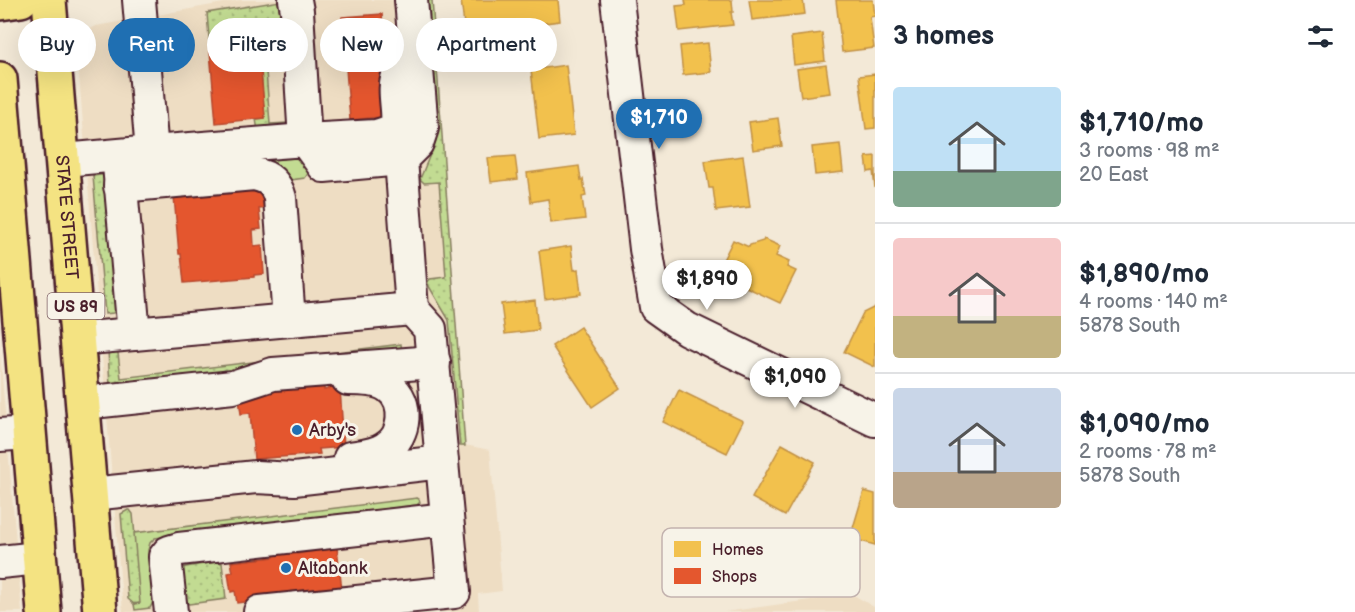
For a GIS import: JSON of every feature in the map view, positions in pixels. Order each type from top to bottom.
[{"type":"main road","points":[[0,3],[21,0]]},
{"type":"main road","name":"STATE STREET","points":[[50,0],[100,612]]},
{"type":"main road","points":[[0,79],[14,434],[39,558],[44,612]]},
{"type":"street","points":[[139,0],[152,152]]},
{"type":"street","points":[[295,0],[305,140],[324,166],[401,159],[417,143],[422,128],[417,72]]},
{"type":"street","points":[[64,160],[376,136],[387,133],[394,129],[398,118],[394,86],[399,72],[416,58],[411,0]]},
{"type":"street","points":[[617,0],[646,249],[656,307],[687,329],[875,420]]},
{"type":"street","points":[[118,155],[134,334]]},
{"type":"street","points":[[260,612],[454,592],[430,329],[412,309],[401,159]]},
{"type":"street","points":[[120,186],[254,174],[271,180],[280,198],[289,320]]},
{"type":"street","points":[[78,339],[412,309]]},
{"type":"street","points":[[83,404],[233,387],[273,374],[434,362]]},
{"type":"street","points":[[251,381],[276,384],[337,378],[381,383],[389,386],[395,393],[402,408],[401,430],[398,438],[385,450],[351,458],[294,464],[256,477]]},
{"type":"street","points":[[91,495],[256,477],[294,479],[442,462]]},
{"type":"street","points":[[171,612],[165,557],[169,552],[179,549],[447,519]]},
{"type":"street","points":[[0,562],[39,558]]},
{"type":"shaded area","points":[[240,0],[432,0],[433,18],[416,18],[416,72],[437,72],[465,445],[490,450],[502,591],[478,594],[479,612],[123,612],[79,72],[96,72],[96,26],[108,24],[108,72],[195,72],[195,18],[140,18]]},
{"type":"shaded area","points":[[0,353],[20,590],[22,612],[0,612]]},
{"type":"shaded area","points":[[831,597],[857,597],[874,607],[875,612],[725,612]]},
{"type":"green space","points":[[426,0],[432,0],[433,18],[427,18]]},
{"type":"green space","points":[[280,1],[282,12],[280,16],[262,18],[207,18],[207,13]]},
{"type":"green space","points":[[260,72],[266,72],[270,124],[287,123],[290,128],[258,131],[256,119],[265,118]]},
{"type":"green space","points":[[431,72],[437,72],[465,446],[460,446],[449,320],[427,283],[430,279],[446,277],[439,182],[424,183],[420,179],[436,140]]},
{"type":"green space","points":[[295,158],[304,163],[308,172],[305,178],[291,180],[292,191],[157,169]]},
{"type":"green space","points":[[105,175],[116,309],[113,313],[105,314],[93,176]]},
{"type":"green space","points":[[401,344],[402,354],[110,386],[108,350],[115,350],[118,353],[121,378]]},
{"type":"green space","points":[[417,498],[420,502],[417,505],[155,538],[148,550],[153,602],[150,608],[135,610],[134,604],[140,603],[134,533]]},
{"type":"green space","points":[[128,510],[133,514],[141,603],[134,604],[128,599],[121,514]]},
{"type":"green space","points":[[215,562],[222,563],[226,599],[189,604],[184,602],[182,568]]},
{"type":"building: Homes","points":[[461,0],[558,0],[560,21],[557,21],[557,18],[463,18]]},
{"type":"building: Homes","points":[[685,0],[732,0],[733,25],[679,31],[676,6],[686,5]]},
{"type":"building: Homes","points":[[749,0],[803,0],[805,14],[752,20]]},
{"type":"building: Homes","points":[[836,0],[873,0],[875,16],[870,17],[874,48],[842,52]]},
{"type":"building: Homes","points":[[822,33],[825,61],[794,65],[791,37]]},
{"type":"building: Homes","points":[[708,43],[711,72],[683,75],[680,46]]},
{"type":"building: Homes","points":[[566,65],[574,135],[539,139],[531,72],[557,72],[557,66]]},
{"type":"building: Homes","points":[[826,65],[830,93],[801,97],[797,69]]},
{"type":"building: Homes","points":[[875,74],[875,128],[866,129],[859,76]]},
{"type":"building: Homes","points":[[778,118],[782,146],[753,150],[749,122]]},
{"type":"building: Homes","points":[[840,144],[843,172],[815,175],[812,147]]},
{"type":"building: Homes","points":[[515,156],[518,179],[491,182],[488,158]]},
{"type":"building: Homes","points":[[743,156],[750,207],[716,211],[713,188],[709,188],[705,161]]},
{"type":"building: Homes","points":[[875,156],[875,188],[873,171],[868,172],[866,157]]},
{"type":"building: Homes","points":[[579,166],[586,196],[582,197],[585,219],[551,223],[548,199],[531,202],[527,173]]},
{"type":"building: Homes","points":[[764,239],[780,246],[776,256],[789,262],[787,267],[796,271],[780,303],[746,287],[747,284],[718,270],[733,240],[749,247]]},
{"type":"building: Homes","points":[[571,246],[574,270],[578,269],[581,294],[545,299],[539,251]]},
{"type":"building: Homes","points":[[535,300],[538,330],[505,334],[501,304]]},
{"type":"building: Homes","points":[[875,307],[875,367],[844,352],[863,313]]},
{"type":"building: Homes","points":[[580,327],[620,388],[592,407],[552,346]]},
{"type":"building: Homes","points":[[679,390],[743,421],[727,453],[663,422]]},
{"type":"building: Homes","points":[[782,444],[815,462],[785,516],[752,498]]},
{"type":"building: Homes","points":[[864,491],[875,494],[875,545],[860,541],[860,528],[853,528]]},
{"type":"building: Shops","points":[[382,14],[382,18],[342,18]]},
{"type":"building: Shops","points":[[212,72],[261,72],[265,118],[216,123]]},
{"type":"building: Shops","points":[[346,72],[387,72],[391,116],[350,120]]},
{"type":"building: Shops","points":[[268,189],[269,208],[259,209],[261,229],[253,230],[254,246],[262,245],[264,274],[254,275],[254,277],[184,283],[174,196]]},
{"type":"building: Shops","name":"Arby's","points":[[336,386],[340,388],[344,447],[319,449],[320,454],[254,459],[250,413],[241,414],[239,399],[249,393],[324,387],[324,390]]},
{"type":"building: Shops","name":"Altabank","points":[[295,537],[297,554],[337,548],[342,590],[237,603],[235,591],[231,592],[228,573],[233,572],[231,562],[274,557],[272,540]]},
{"type":"place","name":"Arby's","points":[[297,430]]},
{"type":"place","name":"Altabank","points":[[286,568]]}]
